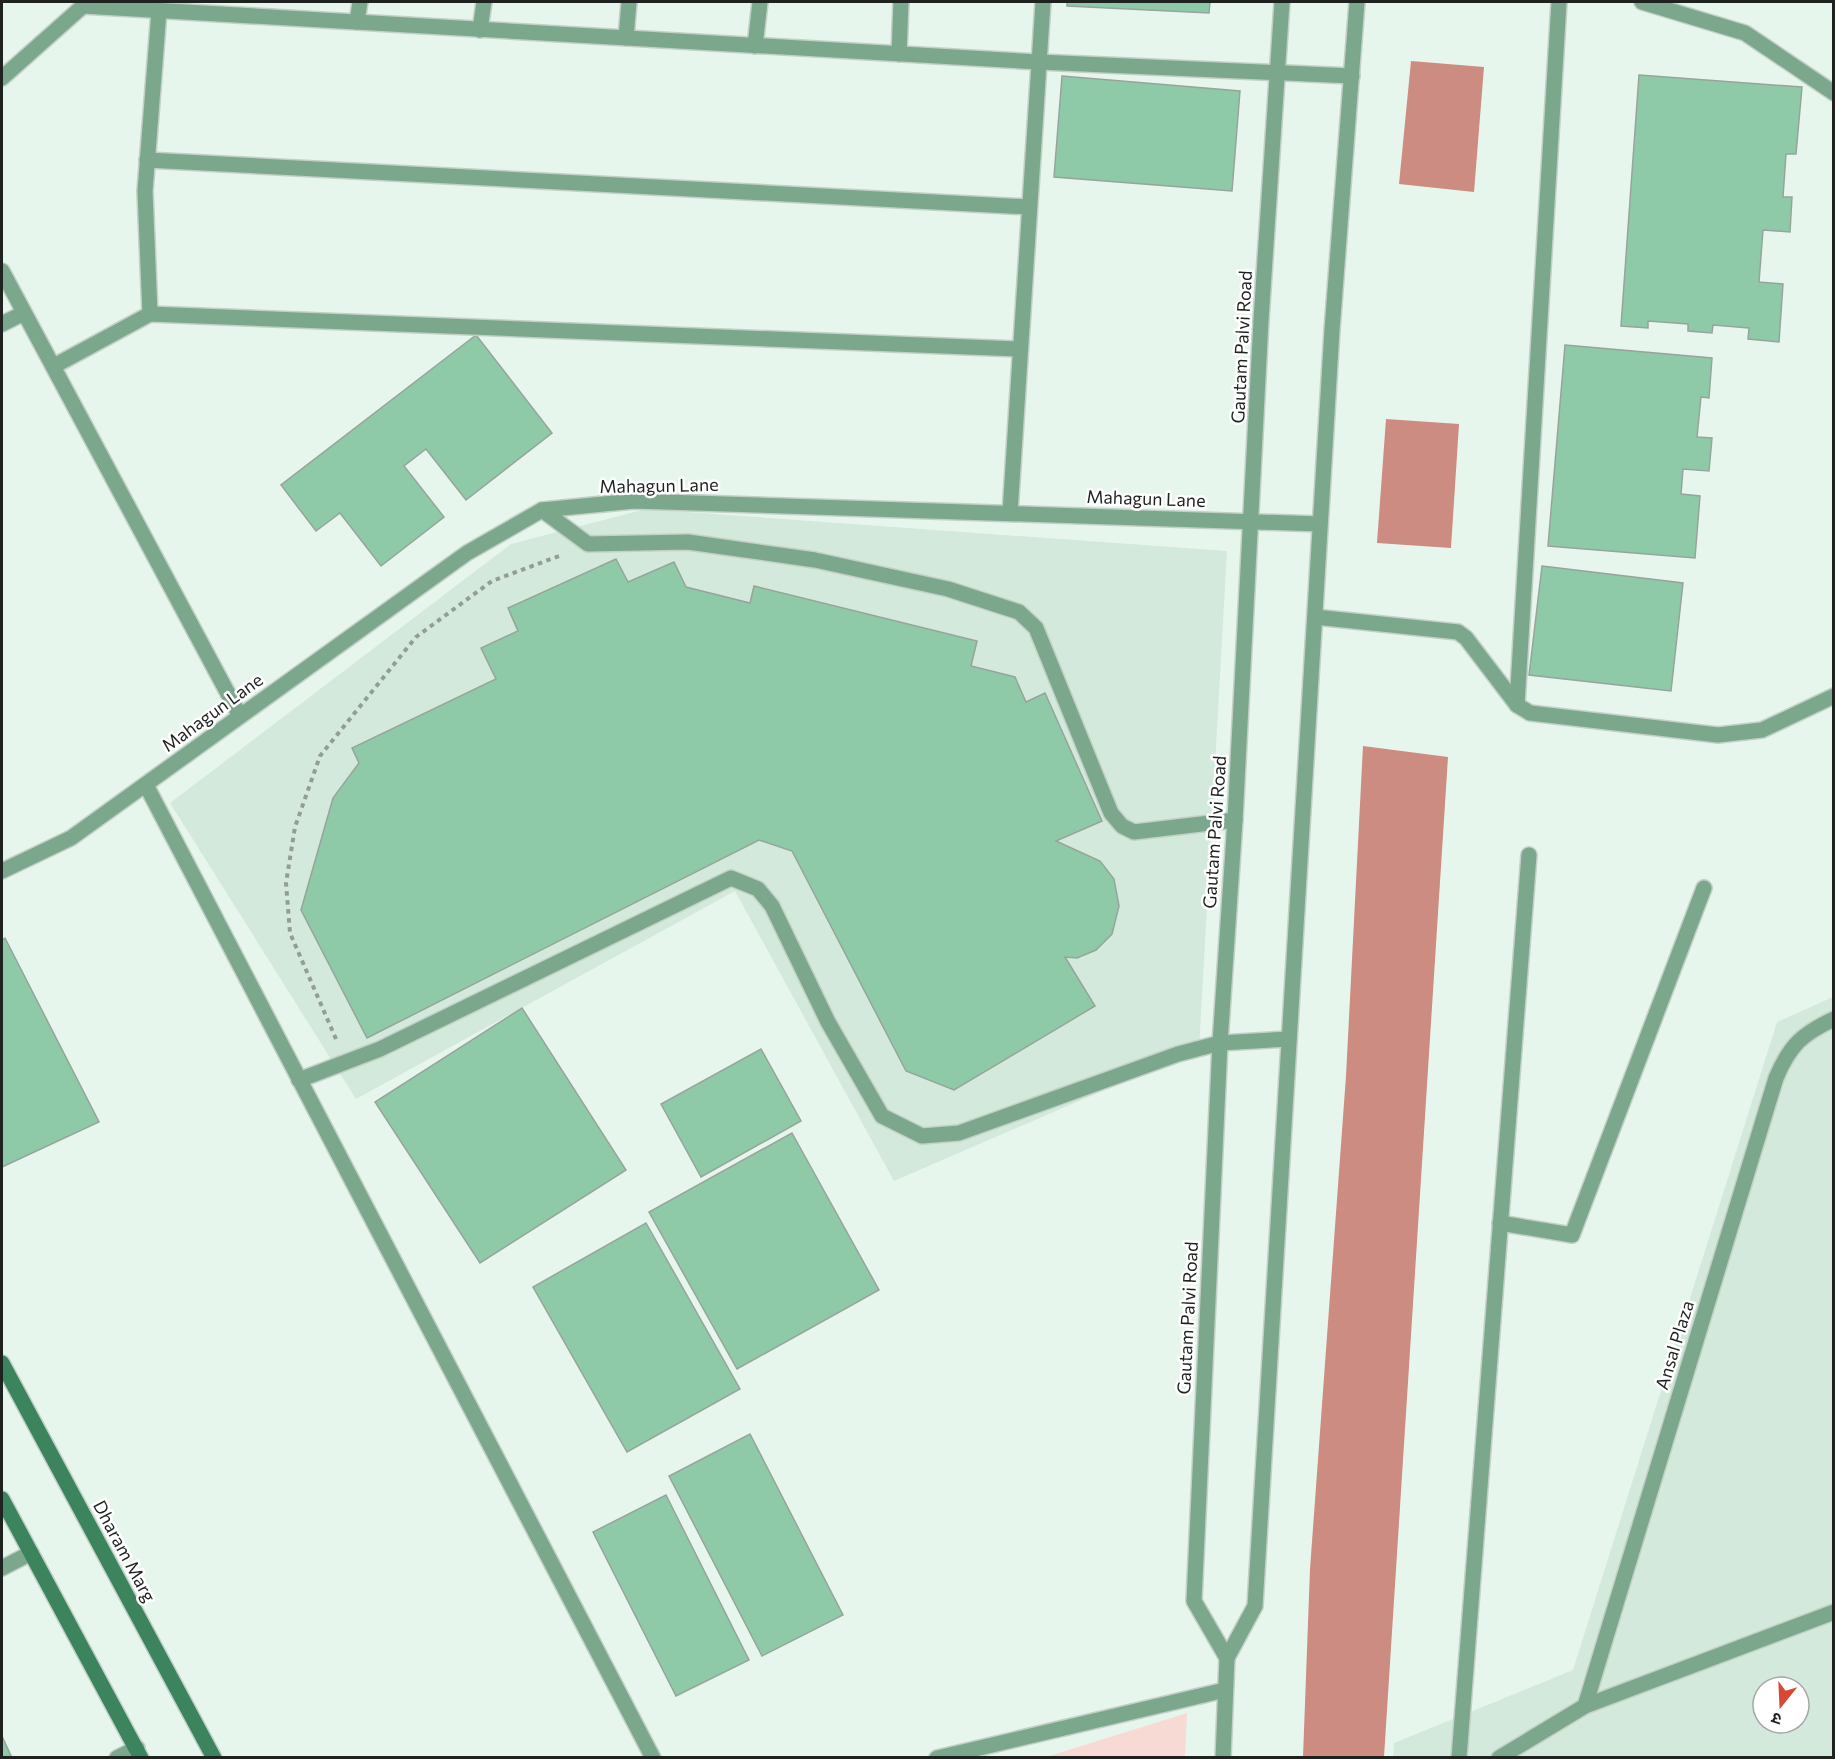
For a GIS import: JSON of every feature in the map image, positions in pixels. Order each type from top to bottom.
[{"type":"street","points":[[357,22],[360,2]]},
{"type":"street","points":[[480,30],[484,2]]},
{"type":"street","points":[[626,38],[630,2]]},
{"type":"street","points":[[755,46],[760,2]]},
{"type":"street","points":[[899,54],[902,2]]},
{"type":"street","points":[[1010,513],[1043,2]]},
{"type":"street","name":"Gautam Palvi Road","points":[[1227,1658],[1194,1601],[1220,1043],[1282,2]]},
{"type":"street","points":[[1223,1758],[1227,1658],[1255,1606],[1332,330],[1358,2]]},
{"type":"street","points":[[1517,705],[1558,2]]},
{"type":"street","points":[[1642,2],[1745,33],[1833,93]]},
{"type":"street","points":[[2,78],[84,4],[159,11],[223,8],[357,22],[755,46],[1352,76]]},
{"type":"street","points":[[150,314],[144,191],[159,11]]},
{"type":"street","points":[[147,160],[1029,207]]},
{"type":"street","points":[[2,271],[240,716]]},
{"type":"street","points":[[2,324],[24,313]]},
{"type":"street","points":[[54,366],[150,314],[1020,349]]},
{"type":"street","name":"Mahagun Lane","points":[[2,871],[71,838],[467,553],[542,510],[634,501],[1320,524]]},
{"type":"street","points":[[542,510],[588,544],[688,543],[815,560],[948,589],[1019,612],[1036,628],[1111,813],[1122,826],[1134,832],[1235,820]]},
{"type":"street","points":[[1315,617],[1458,632],[1466,638],[1517,705],[1530,713],[1718,735],[1762,730],[1833,696]]},
{"type":"street","points":[[146,785],[653,1758]]},
{"type":"street","points":[[1459,1758],[1529,855]]},
{"type":"street","points":[[299,1080],[380,1049],[731,878],[758,889],[772,906],[828,1022],[882,1116],[922,1136],[959,1133],[1178,1054],[1220,1043],[1289,1039]]},
{"type":"street","points":[[1500,1223],[1572,1235],[1704,888]]},
{"type":"street","name":"Ansal Plaza","points":[[1585,1706],[1776,1078],[1785,1057],[1796,1044],[1809,1031],[1833,1018]]},
{"type":"street","name":"Dharam Marg","points":[[2,1363],[214,1758]]},
{"type":"street","points":[[2,1499],[139,1753],[117,1758]]},
{"type":"street","points":[[2,1568],[31,1553]]},
{"type":"street","points":[[1499,1758],[1585,1706],[1833,1612]]},
{"type":"street","points":[[937,1758],[1225,1690]]},
{"type":"path","points":[[345,1062],[290,933],[286,883],[295,827],[320,756],[416,637],[492,581],[588,544]]},
{"type":"shaded area","points":[[1411,61],[1484,67],[1474,192],[1399,184]]},
{"type":"shaded area","points":[[1386,419],[1459,424],[1451,548],[1377,543]]},
{"type":"shaded area","points":[[646,509],[1227,551],[1199,1049],[894,1181],[735,891],[356,1099],[170,803],[511,544]]},
{"type":"shaded area","points":[[1363,746],[1448,757],[1384,1757],[1303,1757],[1310,1569],[1346,1076]]},
{"type":"shaded area","points":[[1833,997],[1833,1757],[1393,1758],[1394,1743],[1573,1670],[1777,1022]]},
{"type":"shaded area","points":[[1187,1713],[1185,1757],[1046,1757]]},
{"type":"building","points":[[1067,2],[1210,2],[1209,13],[1067,6]]},
{"type":"building","points":[[1639,75],[1802,87],[1796,154],[1786,154],[1783,197],[1792,197],[1790,232],[1763,230],[1759,282],[1783,284],[1779,342],[1748,339],[1749,328],[1713,325],[1712,333],[1688,331],[1688,324],[1648,321],[1648,328],[1621,326]]},
{"type":"building","points":[[1062,76],[1240,91],[1232,191],[1054,177]]},
{"type":"building","points":[[476,335],[552,433],[466,500],[426,449],[404,466],[444,517],[381,566],[340,513],[316,531],[281,485]]},
{"type":"building","points":[[1565,345],[1712,358],[1709,398],[1701,397],[1697,437],[1712,438],[1709,471],[1683,469],[1681,494],[1700,496],[1695,558],[1548,546]]},
{"type":"building","points":[[616,559],[628,582],[674,562],[686,587],[750,603],[754,586],[977,641],[971,666],[1015,677],[1026,702],[1045,693],[1102,821],[1056,841],[1100,861],[1114,879],[1119,906],[1112,934],[1096,950],[1077,958],[1065,957],[1095,1006],[954,1090],[906,1071],[792,851],[759,840],[367,1038],[301,910],[333,798],[359,763],[352,748],[496,679],[481,648],[518,631],[508,608]]},
{"type":"building","points":[[1542,566],[1683,583],[1671,691],[1529,675]]},
{"type":"building","points":[[5,938],[99,1122],[2,1167],[2,940]]},
{"type":"building","points":[[522,1008],[626,1170],[480,1263],[375,1102]]},
{"type":"building","points":[[761,1049],[801,1121],[701,1177],[661,1104]]},
{"type":"building","points":[[792,1133],[879,1290],[737,1369],[649,1212]]},
{"type":"building","points":[[646,1223],[740,1389],[627,1452],[533,1287]]},
{"type":"building","points":[[750,1434],[843,1615],[762,1656],[669,1476]]},
{"type":"building","points":[[666,1495],[749,1660],[676,1696],[593,1532]]},
{"type":"building","points":[[2,1736],[12,1758],[2,1758]]}]
